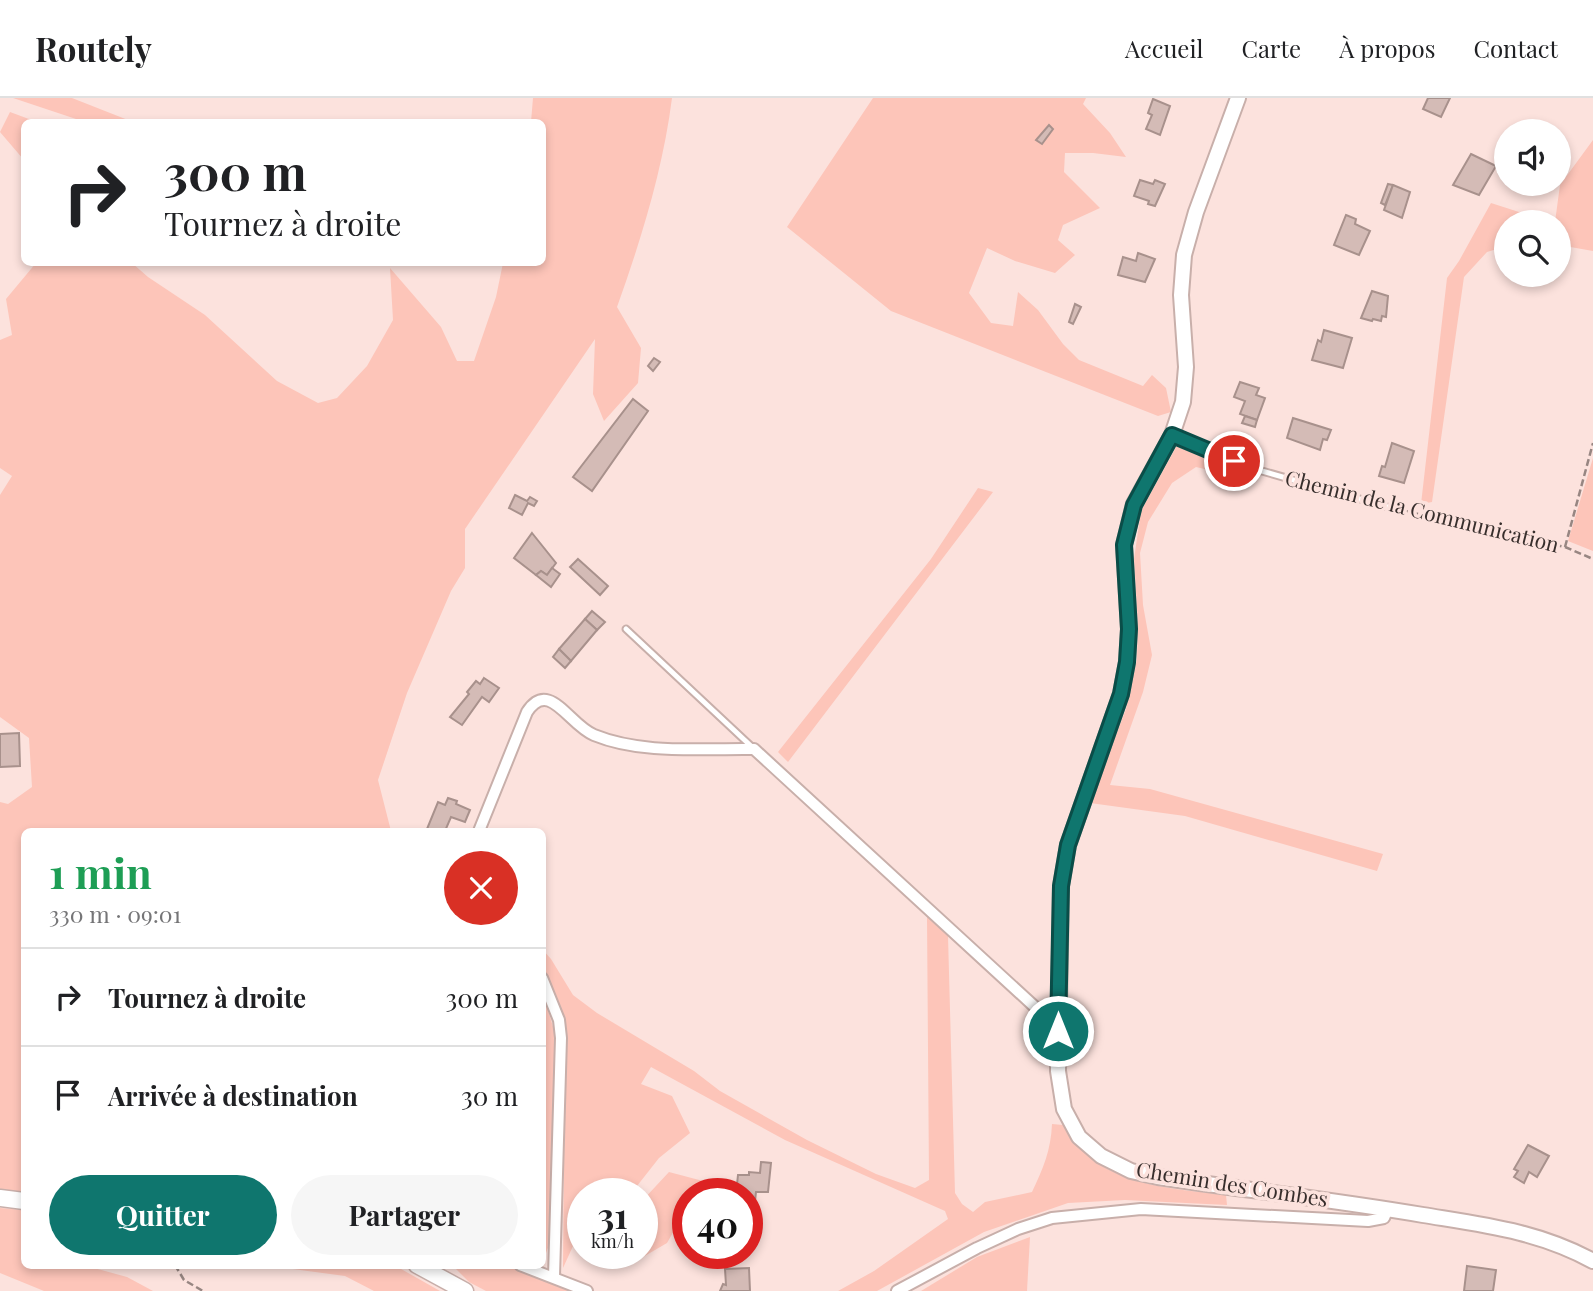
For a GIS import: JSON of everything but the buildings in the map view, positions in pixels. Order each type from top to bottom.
[{"type":"main road","points":[[0,1198],[21,1201]]},
{"type":"main road","points":[[424,1269],[465,1291]]},
{"type":"street","name":"Chemin des Combes","points":[[1238,98],[1196,212],[1184,255],[1181,295],[1186,367],[1184,402],[1172,435],[1134,505],[1124,545],[1129,629],[1121,694],[1068,845],[1061,886],[1058,1012],[1058,1071],[1064,1109],[1079,1137],[1101,1156],[1131,1171],[1388,1209],[1533,1235],[1587,1258]]},
{"type":"street","points":[[480,828],[527,712],[540,698],[555,704],[578,727],[618,743],[653,748],[754,749],[1035,1007],[1058,1012]]},
{"type":"street","points":[[546,988],[559,1020],[561,1038],[554,1276]]},
{"type":"street","points":[[897,1291],[977,1248],[1018,1229],[1052,1218],[1141,1209],[1368,1221],[1384,1218],[1388,1209]]},
{"type":"street","points":[[532,1269],[587,1291]]},
{"type":"lane","name":"Chemin de la Communication","points":[[1172,435],[1255,469],[1391,508]]},
{"type":"lane","points":[[626,629],[754,749]]},
{"type":"path","points":[[1565,547],[1593,443]]},
{"type":"path","name":"Chemin de la Communication","points":[[1391,508],[1565,547],[1593,559]]},
{"type":"path","points":[[177,1269],[184,1280],[203,1291]]},
{"type":"shaded area","points":[[13,98],[72,98],[125,119],[76,119]]},
{"type":"shaded area","points":[[533,98],[672,98],[650,204],[617,307],[641,348],[638,383],[604,421],[593,394],[595,339],[465,529],[465,568],[451,591],[407,693],[378,780],[390,828],[21,828],[21,1194],[0,1191],[0,802],[8,804],[32,787],[29,738],[0,717],[0,495],[12,476],[0,468],[0,340],[12,335],[6,299],[34,266],[135,266],[205,315],[277,381],[318,403],[337,398],[367,366],[393,320],[390,268],[441,327],[457,361],[474,361],[496,297],[502,266],[546,266],[546,119],[531,119]]},
{"type":"shaded area","points":[[873,98],[1086,98],[1083,104],[1110,133],[1126,157],[1065,153],[1064,172],[1100,208],[1063,225],[1058,240],[1075,255],[1055,273],[1015,261],[987,248],[969,293],[991,323],[1013,326],[1018,292],[1038,310],[1063,344],[1079,360],[1143,386],[1152,375],[1166,388],[1171,412],[1158,416],[891,311],[787,227]]},
{"type":"shaded area","points":[[10,112],[29,119],[21,119],[21,156],[0,132]]},
{"type":"shaded area","points":[[1593,140],[1593,251],[1571,247],[1571,210],[1557,210],[1559,196],[1571,196],[1571,170]]},
{"type":"shaded area","points":[[1491,203],[1513,210],[1494,210],[1494,250],[1487,252],[1464,277],[1432,502],[1421,504],[1447,278]]},
{"type":"shaded area","points":[[1180,440],[1260,463],[1251,480],[1196,467],[1172,483],[1148,522],[1140,553],[1143,605],[1152,655],[1143,692],[1110,785],[1150,789],[1383,854],[1377,871],[1185,816],[1090,803],[1126,709],[1137,659],[1134,559],[1141,511]]},
{"type":"shaded area","points":[[1593,458],[1593,551],[1568,541]]},
{"type":"shaded area","points":[[978,488],[993,492],[788,762],[778,752],[931,559]]},
{"type":"shaded area","points":[[927,917],[948,936],[955,1193],[962,1204],[973,1212],[985,1202],[1032,1192],[1046,1159],[1052,1124],[1063,1125],[1083,1151],[1114,1172],[1169,1188],[1226,1195],[1227,1205],[1125,1200],[1068,1203],[984,1232],[877,1291],[838,1291],[874,1271],[948,1219],[945,1211],[785,1140],[651,1067],[641,1084],[672,1096],[690,1133],[659,1158],[643,1178],[567,1178],[567,1259],[563,1268],[565,1020],[546,974],[546,953],[573,995],[597,1013],[694,1071],[720,1091],[807,1140],[876,1174],[915,1188],[929,1180]]},
{"type":"shaded area","points":[[546,1003],[557,1040],[549,1245],[546,1253]]},
{"type":"shaded area","points":[[669,1172],[692,1178],[672,1178],[672,1234],[667,1243],[658,1248],[658,1184]]},
{"type":"shaded area","points":[[0,1208],[21,1210],[21,1269],[98,1269],[127,1277],[153,1291],[44,1291],[0,1273]]},
{"type":"shaded area","points":[[1030,1237],[1027,1291],[921,1291],[977,1257]]},
{"type":"shaded area","points":[[293,1269],[401,1269],[440,1291],[374,1291],[345,1276]]},
{"type":"shaded area","points":[[456,1269],[514,1269],[573,1291],[486,1291],[469,1282]]},
{"type":"route","points":[[1058,1031],[1061,886],[1068,845],[1121,694],[1129,629],[1124,545],[1134,505],[1172,435],[1234,461]]}]
